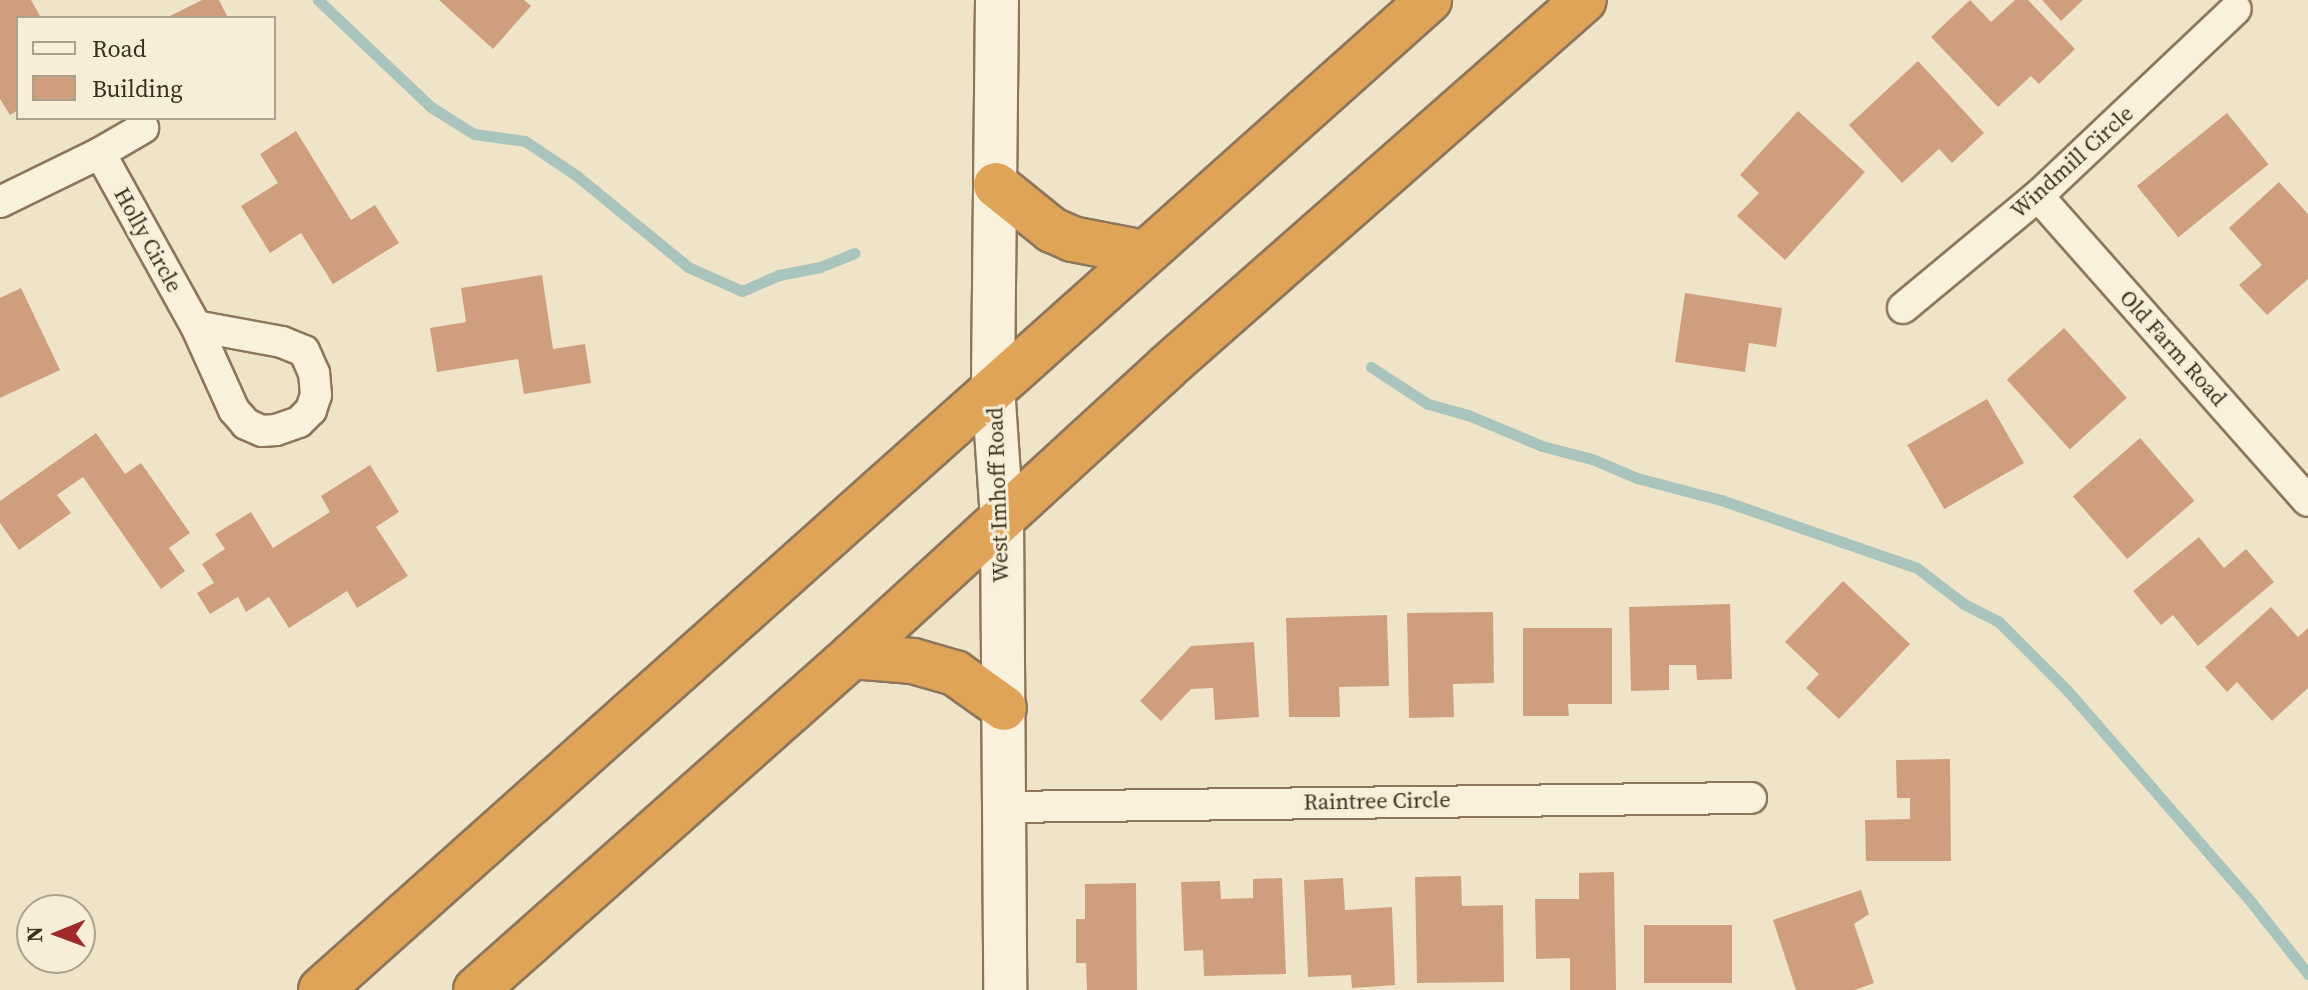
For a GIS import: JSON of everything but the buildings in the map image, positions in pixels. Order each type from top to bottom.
[{"type":"highway","points":[[321,990],[1429,0]]},
{"type":"highway","points":[[476,990],[1584,0]]},
{"type":"highway","points":[[996,185],[1052,230],[1072,239],[1144,253]]},
{"type":"highway","points":[[852,656],[913,661],[955,673],[1004,708]]},
{"type":"street","name":"West Imhoff Road","points":[[997,0],[993,387],[1002,518],[1005,990]]},
{"type":"street","name":"Windmill Circle","points":[[1903,308],[2038,196],[2236,9]]},
{"type":"street","points":[[0,202],[100,153],[143,128]]},
{"type":"street","name":"Holly Circle","points":[[100,153],[196,326]]},
{"type":"street","name":"Old Farm Road","points":[[2038,196],[2308,501]]},
{"type":"street","name":"Raintree Circle","points":[[1002,807],[1751,798]]},
{"type":"waterway","points":[[318,0],[431,107],[474,134],[525,141],[577,176],[688,267],[742,291],[779,275],[820,267],[854,253]]},
{"type":"waterway","points":[[1371,367],[1428,404],[1468,415],[1542,446],[1592,459],[1637,478],[1721,500],[1917,568],[1964,604],[1998,621],[2067,690],[2248,898],[2308,974]]}]
